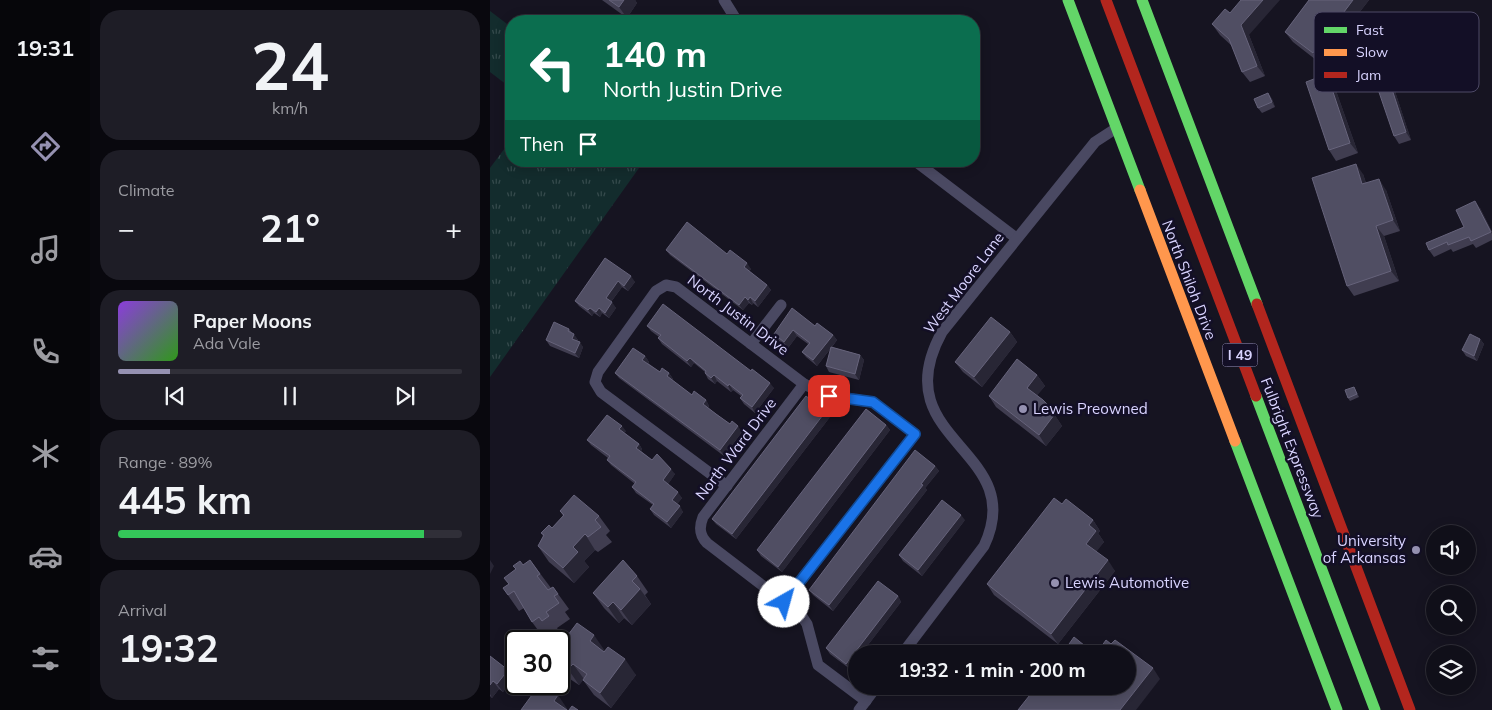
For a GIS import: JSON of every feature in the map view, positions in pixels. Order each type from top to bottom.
[{"type":"main road","name":"North Shiloh Drive","points":[[1068,0],[1115,129],[1337,710]]},
{"type":"main road","name":"Fulbright Expressway","points":[[1106,0],[1374,710]]},
{"type":"main road","name":"Fulbright Expressway","points":[[1142,0],[1410,710]]},
{"type":"street","points":[[724,0],[733,15]]},
{"type":"street","name":"West Moore Lane","points":[[909,645],[975,559],[990,534],[993,503],[990,488],[979,469],[934,414],[927,386],[932,350],[942,332],[1095,142],[1115,129]]},
{"type":"street","points":[[922,167],[1016,238]]},
{"type":"street","name":"North Justin Drive","points":[[726,486],[601,392],[595,382],[596,377],[656,291],[666,285],[676,287],[804,384],[829,396],[873,402],[915,434],[784,602]]},
{"type":"street","points":[[751,344],[781,305]]},
{"type":"street","name":"North Ward Drive","points":[[804,384],[703,517],[700,525],[703,539],[804,619],[818,665],[862,706]]},
{"type":"street","points":[[862,706],[870,695]]},
{"type":"green space","points":[[490,11],[505,22],[505,83],[490,72]]},
{"type":"green space","points":[[505,148],[505,167],[640,167],[490,377],[490,168]]},
{"type":"building","points":[[609,0],[624,0],[619,7]]},
{"type":"building","points":[[1241,0],[1263,0],[1241,25],[1257,66],[1242,72],[1229,39],[1212,24],[1225,9],[1230,13]]},
{"type":"building","points":[[1309,0],[1353,0],[1344,12],[1314,12],[1313,53],[1285,32]]},
{"type":"building","points":[[1314,79],[1314,92],[1333,92],[1350,143],[1329,150],[1306,82]]},
{"type":"building","points":[[1379,92],[1393,92],[1406,132],[1394,136]]},
{"type":"building","points":[[1268,93],[1272,102],[1258,108],[1254,99]]},
{"type":"building","points":[[1356,164],[1362,184],[1379,179],[1393,220],[1376,226],[1391,271],[1347,286],[1312,178]]},
{"type":"building","points":[[1475,201],[1491,232],[1471,241],[1469,237],[1448,245],[1447,242],[1429,250],[1426,243],[1464,227],[1456,210]]},
{"type":"building","points":[[687,222],[727,254],[730,250],[747,263],[744,267],[767,285],[755,301],[750,297],[748,300],[745,297],[739,305],[666,250]]},
{"type":"building","points":[[605,258],[631,276],[624,286],[618,281],[606,298],[612,302],[605,313],[599,308],[596,312],[590,308],[588,310],[575,301]]},
{"type":"building","points":[[663,304],[751,371],[752,369],[770,383],[752,407],[740,398],[743,395],[729,384],[728,386],[714,375],[711,378],[705,373],[706,371],[690,358],[687,361],[658,338],[661,335],[647,326]]},
{"type":"building","points":[[792,308],[815,326],[817,323],[833,335],[813,360],[802,352],[810,343],[793,330],[784,342],[774,334]]},
{"type":"building","points":[[991,317],[1010,332],[974,377],[955,362]]},
{"type":"building","points":[[554,322],[569,329],[568,331],[574,334],[572,339],[580,342],[575,353],[546,340]]},
{"type":"building","points":[[1470,334],[1480,339],[1474,356],[1462,350]]},
{"type":"building","points":[[831,347],[860,355],[855,374],[826,366]]},
{"type":"building","points":[[633,348],[645,356],[642,360],[660,372],[662,368],[669,373],[667,376],[692,395],[694,391],[706,400],[703,404],[716,414],[730,424],[732,421],[738,426],[720,450],[615,373]]},
{"type":"building","name":"Lewis Preowned","points":[[1017,359],[1037,375],[1027,388],[1049,406],[1047,409],[1054,415],[1039,435],[989,396]]},
{"type":"building","points":[[1354,387],[1357,394],[1348,398],[1345,390]]},
{"type":"building","points":[[806,396],[826,411],[732,534],[712,519]]},
{"type":"building","points":[[866,409],[886,425],[778,567],[757,550]]},
{"type":"building","points":[[607,415],[622,426],[619,429],[639,444],[636,448],[652,460],[657,454],[671,469],[663,480],[678,492],[672,500],[680,506],[667,522],[650,509],[654,504],[632,487],[636,482],[607,460],[610,456],[587,440]]},
{"type":"building","points":[[915,450],[935,466],[921,484],[923,485],[829,605],[809,590]]},
{"type":"building","points":[[574,495],[599,516],[595,520],[601,527],[588,537],[585,534],[573,547],[578,552],[563,568],[538,546],[544,535],[541,533],[549,525],[552,528],[564,515],[560,511]]},
{"type":"building","name":"Lewis Automotive","points":[[1054,498],[1062,504],[1066,499],[1093,520],[1089,525],[1096,531],[1086,544],[1108,560],[1051,634],[987,584]]},
{"type":"building","points":[[942,500],[961,515],[918,570],[899,555]]},
{"type":"building","points":[[530,560],[540,574],[537,576],[548,590],[553,587],[558,594],[554,596],[559,603],[546,612],[549,616],[542,621],[539,617],[532,622],[514,591],[508,595],[503,588],[509,584],[504,578],[516,569],[513,566],[520,561],[523,565]]},
{"type":"building","points":[[623,560],[637,576],[632,581],[640,589],[621,610],[613,602],[608,607],[593,593]]},
{"type":"building","points":[[878,581],[898,596],[861,645],[848,645],[848,661],[846,664],[826,648]]},
{"type":"building","points":[[577,623],[594,635],[590,641],[604,652],[608,647],[625,659],[600,693],[583,680],[587,674],[573,664],[570,667],[570,632]]},
{"type":"building","points":[[1074,637],[1084,645],[1068,645]]},
{"type":"building","points":[[1106,640],[1111,644],[1115,640],[1122,645],[1102,645]]},
{"type":"building","points":[[1136,655],[1153,668],[1136,690]]},
{"type":"building","points":[[490,656],[505,668],[505,674],[497,684],[493,681],[490,685]]},
{"type":"building","points":[[532,695],[558,695],[554,701],[567,710],[521,710]]},
{"type":"building","points":[[1030,695],[1132,695],[1120,710],[1018,710]]},
{"type":"building","points":[[572,706],[578,710],[569,710]]},
{"type":"traffic: fast","points":[[1068,0],[1140,190]]},
{"type":"traffic: fast","points":[[1142,0],[1257,304]]},
{"type":"traffic: fast","points":[[1256,396],[1375,710]]},
{"type":"traffic: fast","points":[[1235,441],[1337,710]]},
{"type":"traffic: slow","points":[[1140,190],[1235,441]]},
{"type":"traffic: jam","points":[[1106,0],[1256,396]]},
{"type":"traffic: jam","points":[[1257,304],[1410,710]]},
{"type":"place","name":"Lewis Preowned","points":[[1023,409]]},
{"type":"place","name":"University of Arkansas","points":[[1416,550]]},
{"type":"place","name":"Lewis Automotive","points":[[1055,583]]},
{"type":"route","points":[[784,602],[915,434],[873,402],[829,396]]}]
